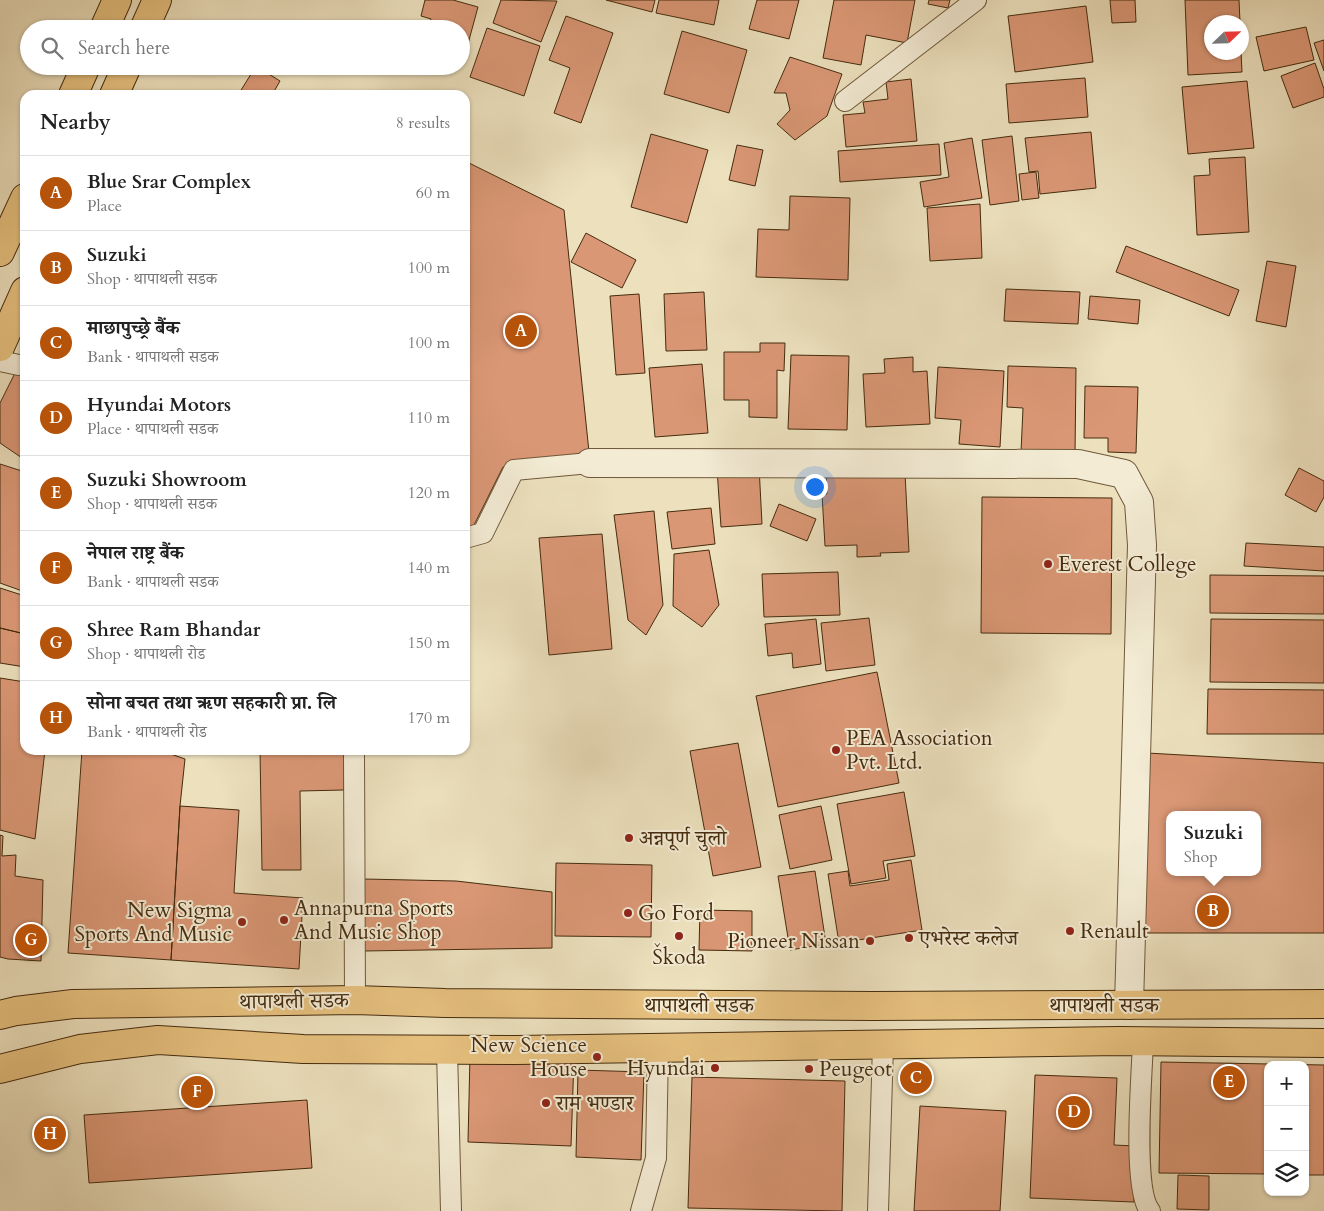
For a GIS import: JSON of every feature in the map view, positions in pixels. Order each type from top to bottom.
[{"type":"highway","points":[[108,20],[117,0]]},
{"type":"highway","points":[[148,20],[157,0]]},
{"type":"highway","points":[[75,90],[82,75]]},
{"type":"highway","points":[[116,90],[123,75]]},
{"type":"highway","points":[[0,252],[20,209]]},
{"type":"highway","points":[[6,358],[20,309]]},
{"type":"highway","points":[[0,994],[73,1004]]},
{"type":"highway","name":"थापाथली सडक","points":[[73,1004],[355,1000],[445,1003],[618,1004],[1324,1004]]},
{"type":"highway","points":[[0,1015],[16,1010],[73,1004]]},
{"type":"highway","name":"थापाथली सडक","points":[[0,1069],[80,1049],[158,1040],[304,1049],[447,1050],[1143,1041],[1324,1043]]},
{"type":"street","points":[[590,464],[1078,464],[1124,474],[1139,502],[1142,545],[1129,1005]]},
{"type":"lane","points":[[846,101],[976,0]]},
{"type":"lane","points":[[470,537],[483,533],[514,470],[590,464]]},
{"type":"lane","points":[[354,755],[355,1000]]},
{"type":"lane","points":[[1143,1041],[1140,1171],[1142,1194],[1150,1211]]},
{"type":"lane","points":[[878,1211],[884,1045]]},
{"type":"lane","points":[[641,1211],[656,1158],[658,1048]]},
{"type":"lane","points":[[447,1050],[451,1211]]},
{"type":"building","points":[[425,0],[453,0],[478,7],[470,36],[470,20],[431,20],[421,16]]},
{"type":"building","points":[[501,0],[557,1],[541,42],[493,23]]},
{"type":"building","points":[[606,0],[655,0],[652,12]]},
{"type":"building","points":[[659,0],[719,0],[714,25],[656,13]]},
{"type":"building","points":[[757,0],[799,0],[789,39],[749,29]]},
{"type":"building","points":[[834,0],[915,0],[907,43],[866,35],[861,65],[823,58]]},
{"type":"building","points":[[929,0],[950,0],[948,8],[928,4]]},
{"type":"building","points":[[1110,0],[1135,0],[1136,22],[1112,23]]},
{"type":"building","points":[[1185,0],[1239,0],[1240,15],[1204,15],[1204,60],[1241,60],[1242,72],[1188,75]]},
{"type":"building","points":[[1086,6],[1093,62],[1015,72],[1008,16]]},
{"type":"building","points":[[566,16],[613,33],[581,123],[554,113],[570,68],[549,60]]},
{"type":"building","points":[[1306,27],[1314,60],[1264,71],[1256,37]]},
{"type":"building","points":[[487,28],[540,46],[524,96],[470,77]]},
{"type":"building","points":[[682,31],[747,50],[729,113],[664,94]]},
{"type":"building","points":[[1324,40],[1324,71],[1314,43]]},
{"type":"building","points":[[790,57],[842,74],[827,116],[795,140],[777,124],[790,110],[786,93],[774,93]]},
{"type":"building","points":[[1315,63],[1324,89],[1324,97],[1293,108],[1281,76]]},
{"type":"building","points":[[250,75],[270,75],[280,81],[275,90],[241,90]]},
{"type":"building","points":[[1085,78],[1088,117],[1009,123],[1006,84]]},
{"type":"building","points":[[911,79],[917,141],[846,147],[843,115],[865,113],[863,102],[888,99],[886,82]]},
{"type":"building","points":[[1247,81],[1254,148],[1188,154],[1182,87]]},
{"type":"building","points":[[1091,132],[1096,188],[1040,194],[1038,171],[1029,172],[1025,138]]},
{"type":"building","points":[[651,134],[708,150],[687,223],[631,207]]},
{"type":"building","points":[[1012,136],[1019,201],[990,205],[982,140]]},
{"type":"building","points":[[972,138],[982,198],[924,207],[920,182],[949,177],[944,143]]},
{"type":"building","points":[[939,144],[941,175],[840,182],[838,151]]},
{"type":"building","points":[[737,145],[763,150],[755,186],[729,180]]},
{"type":"building","points":[[1245,157],[1249,232],[1197,235],[1194,176],[1210,175],[1209,159]]},
{"type":"building","points":[[470,163],[564,210],[589,452],[503,467],[473,527],[470,528]]},
{"type":"building","points":[[1036,172],[1039,198],[1022,200],[1019,174]]},
{"type":"building","points":[[790,196],[850,198],[848,280],[756,277],[758,229],[789,230]]},
{"type":"building","points":[[980,204],[982,258],[930,261],[927,208]]},
{"type":"building","points":[[586,233],[636,260],[622,288],[571,262]]},
{"type":"building","points":[[1126,246],[1239,290],[1229,316],[1116,272]]},
{"type":"building","points":[[1267,261],[1296,266],[1286,327],[1256,321]]},
{"type":"building","points":[[1006,289],[1080,292],[1078,324],[1004,321]]},
{"type":"building","points":[[704,292],[707,350],[666,351],[664,294]]},
{"type":"building","points":[[639,294],[645,373],[616,375],[610,296]]},
{"type":"building","points":[[1090,296],[1140,300],[1138,324],[1088,319]]},
{"type":"building","points":[[760,343],[785,343],[784,371],[777,370],[777,418],[749,417],[749,400],[724,400],[724,352],[760,352]]},
{"type":"building","points":[[791,355],[849,356],[847,430],[788,429]]},
{"type":"building","points":[[913,357],[913,372],[927,371],[930,424],[866,427],[863,374],[885,373],[884,359]]},
{"type":"building","points":[[20,363],[20,457],[0,443],[0,403]]},
{"type":"building","points":[[702,364],[708,433],[655,437],[649,368]]},
{"type":"building","points":[[1008,366],[1076,368],[1075,454],[1021,452],[1023,408],[1007,407]]},
{"type":"building","points":[[938,367],[1004,371],[1000,447],[959,444],[961,420],[935,418]]},
{"type":"building","points":[[1085,386],[1138,387],[1136,453],[1108,452],[1108,438],[1084,438]]},
{"type":"building","points":[[0,464],[20,470],[20,590],[0,583]]},
{"type":"building","points":[[759,466],[762,524],[721,527],[717,469]]},
{"type":"building","points":[[1299,468],[1324,481],[1324,497],[1316,512],[1285,495]]},
{"type":"building","points":[[905,473],[909,552],[880,553],[881,556],[857,557],[857,545],[825,546],[822,494],[827,494],[826,475]]},
{"type":"building","name":"Everest College","points":[[982,497],[1112,498],[1111,634],[981,633]]},
{"type":"building","points":[[779,504],[816,519],[807,541],[770,526]]},
{"type":"building","points":[[711,508],[715,544],[672,549],[667,512]]},
{"type":"building","points":[[654,511],[663,605],[646,635],[628,620],[614,515]]},
{"type":"building","points":[[602,534],[612,649],[549,655],[539,538]]},
{"type":"building","points":[[1246,543],[1324,547],[1324,571],[1244,566]]},
{"type":"building","points":[[709,550],[719,605],[702,627],[673,606],[674,554]]},
{"type":"building","points":[[838,572],[840,615],[764,617],[762,574]]},
{"type":"building","points":[[1210,575],[1324,576],[1324,614],[1210,613]]},
{"type":"building","points":[[0,588],[20,594],[20,633],[0,628]]},
{"type":"building","points":[[869,618],[875,665],[826,671],[821,623]]},
{"type":"building","points":[[816,619],[821,664],[793,668],[792,653],[768,656],[765,624]]},
{"type":"building","points":[[1211,619],[1324,620],[1324,683],[1210,682]]},
{"type":"building","points":[[0,628],[20,633],[20,666],[0,663]]},
{"type":"building","points":[[877,672],[899,783],[778,807],[756,696]]},
{"type":"building","points":[[0,678],[20,681],[20,755],[44,755],[35,839],[0,830]]},
{"type":"building","points":[[1208,689],[1324,690],[1324,734],[1207,734]]},
{"type":"building","points":[[738,743],[761,867],[713,876],[690,751]]},
{"type":"building","points":[[1147,753],[1324,763],[1324,933],[1134,933]]},
{"type":"building","points":[[82,755],[174,755],[185,759],[180,806],[171,960],[68,953]]},
{"type":"building","points":[[260,755],[344,755],[344,790],[300,791],[301,870],[262,870]]},
{"type":"building","points":[[904,792],[915,856],[883,861],[886,878],[851,884],[837,804]]},
{"type":"building","points":[[180,806],[239,810],[234,893],[303,898],[299,969],[171,960]]},
{"type":"building","points":[[821,806],[832,860],[790,869],[779,815]]},
{"type":"building","points":[[0,835],[3,836],[2,856],[16,855],[15,876],[43,880],[41,961],[0,957]]},
{"type":"building","points":[[911,860],[922,930],[839,943],[828,874],[848,871],[850,886],[889,880],[887,864]]},
{"type":"building","points":[[556,863],[652,865],[651,937],[555,936]]},
{"type":"building","points":[[815,871],[826,944],[790,950],[778,876]]},
{"type":"building","points":[[364,879],[456,881],[552,892],[552,948],[364,951]]},
{"type":"building","points":[[700,910],[752,911],[752,951],[699,950]]},
{"type":"building","points":[[470,1055],[574,1059],[571,1146],[468,1142]]},
{"type":"building","points":[[1161,1062],[1264,1064],[1264,1174],[1159,1173]]},
{"type":"building","points":[[1309,1065],[1324,1065],[1324,1175],[1309,1175]]},
{"type":"building","points":[[578,1070],[644,1072],[641,1160],[576,1157]]},
{"type":"building","points":[[1035,1075],[1117,1078],[1114,1145],[1135,1146],[1134,1202],[1030,1198]]},
{"type":"building","points":[[692,1077],[845,1081],[842,1211],[688,1208]]},
{"type":"building","points":[[307,1100],[312,1168],[89,1183],[84,1115]]},
{"type":"building","points":[[920,1106],[1006,1111],[1000,1211],[914,1211]]},
{"type":"building","points":[[1178,1175],[1209,1176],[1209,1210],[1177,1209]]},
{"type":"place","name":"Blue Srar Complex","points":[[521,331]]},
{"type":"place","name":"Everest College","points":[[1048,564]]},
{"type":"place","name":"PEA Association Pvt. Ltd.","points":[[836,750]]},
{"type":"place","name":"अन्नपूर्ण चुलो","points":[[629,838]]},
{"type":"place","name":"Suzuki","points":[[1213,911]]},
{"type":"place","name":"Go Ford","points":[[628,913]]},
{"type":"place","name":"Annapurna Sports And Music Shop","points":[[284,920]]},
{"type":"place","name":"New Sigma Sports And Music","points":[[242,922]]},
{"type":"place","name":"Renault","points":[[1070,931]]},
{"type":"place","name":"Škoda","points":[[679,936]]},
{"type":"place","name":"एभरेस्ट कलेज","points":[[909,938]]},
{"type":"place","name":"Shree Ram Bhandar","points":[[31,940]]},
{"type":"place","name":"Pioneer Nissan","points":[[870,941]]},
{"type":"place","name":"New Science House","points":[[597,1057]]},
{"type":"place","name":"Hyundai","points":[[715,1068]]},
{"type":"place","name":"Peugeot","points":[[809,1069]]},
{"type":"place","name":"माछापुच्छ्रे बैंक","points":[[916,1078]]},
{"type":"place","name":"Suzuki Showroom","points":[[1229,1082]]},
{"type":"place","name":"नेपाल राष्ट्र बैंक","points":[[197,1092]]},
{"type":"place","name":"राम भण्डार","points":[[546,1103]]},
{"type":"place","name":"Hyundai Motors","points":[[1074,1112]]},
{"type":"place","name":"सोना बचत तथा ऋण सहकारी प्रा. लि","points":[[50,1134]]}]
